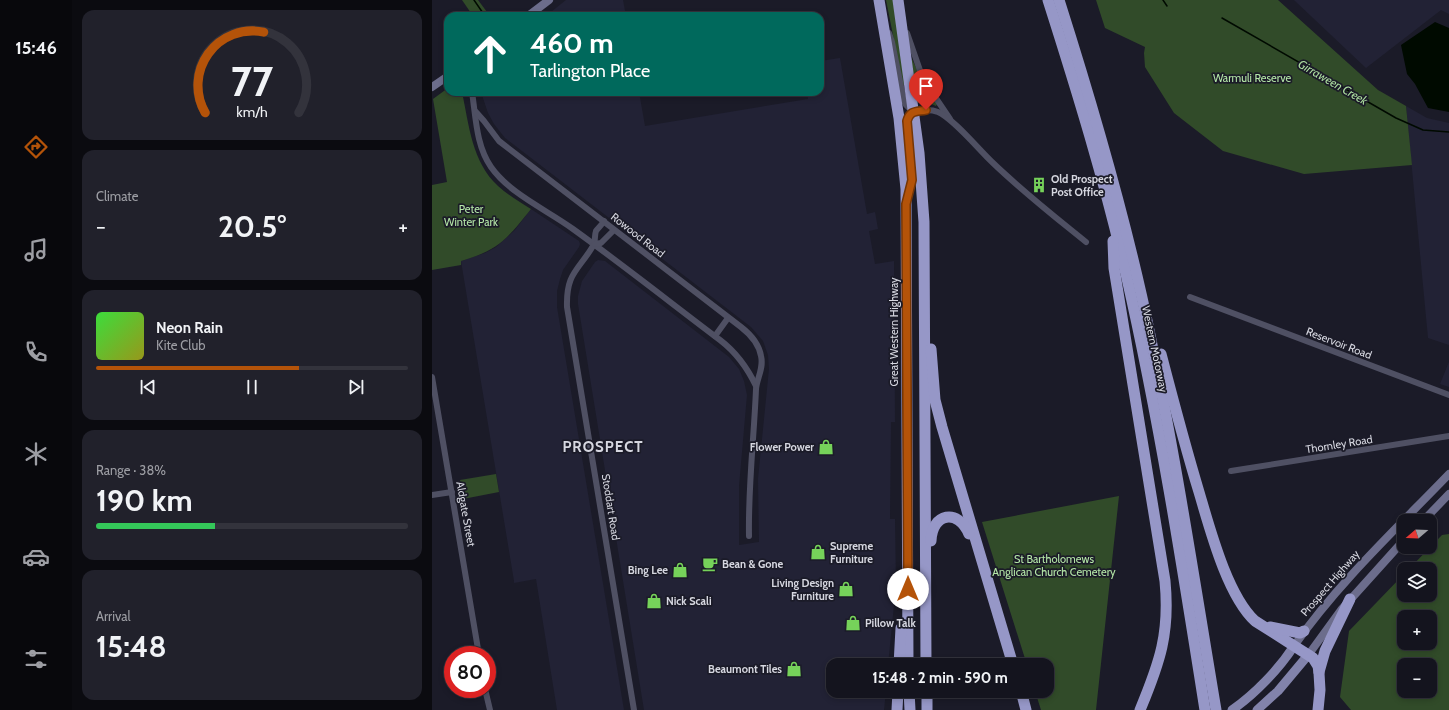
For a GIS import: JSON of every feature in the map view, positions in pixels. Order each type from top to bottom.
[{"type":"highway","points":[[898,0],[913,112],[924,222],[926,658]]},
{"type":"highway","name":"Western Motorway","points":[[1048,0],[1076,86],[1111,212],[1130,291],[1150,388],[1205,710]]},
{"type":"highway","name":"Western Motorway","points":[[1058,0],[1108,163],[1150,334],[1216,710]]},
{"type":"highway","name":"Great Western Highway","points":[[880,4],[904,155],[906,204],[908,658]]},
{"type":"highway","points":[[1111,212],[1114,268],[1165,581],[1167,616],[1164,638],[1158,664],[1140,710]]},
{"type":"highway","points":[[924,279],[937,407],[954,471],[1011,658]]},
{"type":"highway","points":[[1150,334],[1160,354],[1193,474],[1220,557],[1243,606],[1249,615],[1294,646],[1309,654],[1316,662],[1319,673],[1320,690],[1318,710]]},
{"type":"highway","points":[[908,504],[911,510],[916,510],[921,506],[925,499]]},
{"type":"highway","points":[[926,604],[931,536],[933,528],[936,523],[941,520],[951,517],[957,518],[962,521],[969,533],[1007,658]]},
{"type":"highway","points":[[899,658],[902,589],[907,543]]},
{"type":"highway","points":[[1319,673],[1325,651],[1350,599]]},
{"type":"highway","points":[[1264,626],[1300,633],[1304,631]]},
{"type":"highway","points":[[897,710],[898,698]]},
{"type":"highway","points":[[909,698],[910,710]]},
{"type":"highway","points":[[927,698],[927,710]]},
{"type":"highway","points":[[1019,698],[1022,710]]},
{"type":"highway","points":[[1022,698],[1026,710]]},
{"type":"main road","points":[[533,12],[549,0]]},
{"type":"main road","points":[[432,87],[444,79]]},
{"type":"main road","name":"Prospect Highway","points":[[1234,709],[1286,659],[1304,631],[1367,558],[1449,474]]},
{"type":"main road","points":[[1430,514],[1449,494]]},
{"type":"main road","points":[[1257,710],[1278,691],[1309,654],[1350,599],[1397,548]]},
{"type":"street","points":[[880,4],[892,42],[904,101],[913,112]]},
{"type":"street","points":[[900,15],[923,79],[954,124]]},
{"type":"street","name":"Rowood Road","points":[[473,96],[476,112],[477,133],[480,144],[488,162],[498,176],[515,190],[595,244],[714,336],[736,354],[749,370],[756,386]]},
{"type":"street","points":[[906,204],[912,180],[907,121],[909,115],[913,112],[926,110],[938,112],[954,124],[1024,192],[1086,242]]},
{"type":"street","name":"Rowood Road","points":[[476,112],[499,141],[753,338],[760,350],[762,364],[756,386],[748,503],[749,536]]},
{"type":"street","name":"Stoddart Road","points":[[604,222],[596,232],[595,244],[576,268],[568,286],[567,306],[634,710]]},
{"type":"street","name":"Stoddart Road","points":[[595,244],[601,243],[614,230]]},
{"type":"street","name":"Reservoir Road","points":[[1190,297],[1449,395]]},
{"type":"street","points":[[714,336],[728,318]]},
{"type":"street","name":"Aldgate Street","points":[[432,377],[478,646]]},
{"type":"street","points":[[432,424],[439,423]]},
{"type":"street","name":"Thornley Road","points":[[1231,471],[1449,436]]},
{"type":"street","points":[[432,495],[452,492]]},
{"type":"street","points":[[487,698],[490,710]]},
{"type":"shaded area","points":[[566,0],[623,0],[625,12],[551,12]]},
{"type":"shaded area","points":[[1294,0],[1449,0],[1449,14],[1441,10],[1366,68]]},
{"type":"shaded area","points":[[1435,22],[1449,28],[1449,112],[1428,108],[1415,84],[1407,74],[1401,45]]},
{"type":"shaded area","points":[[840,58],[867,214],[875,212],[878,229],[869,231],[875,264],[894,261],[895,422],[891,422],[890,519],[895,519],[896,585],[889,658],[826,658],[826,698],[885,698],[884,710],[644,710],[578,304],[578,296],[582,281],[595,262],[598,260],[605,261],[729,357],[739,369],[744,381],[747,395],[739,486],[739,545],[759,542],[758,479],[769,369],[768,355],[763,341],[751,327],[505,138],[494,124],[488,113],[482,96],[640,96],[645,126],[808,99],[808,96],[824,96],[824,60]]},
{"type":"shaded area","points":[[1406,106],[1427,118],[1449,123],[1449,345],[1428,338]]},
{"type":"shaded area","points":[[531,209],[579,241],[580,244],[563,270],[557,291],[557,307],[624,710],[557,710],[536,579],[514,583],[461,261],[485,253],[496,247],[514,231]]},
{"type":"shaded area","points":[[1449,362],[1449,387],[1440,384]]},
{"type":"green space","points":[[462,0],[478,0],[487,12],[470,12]]},
{"type":"green space","points":[[886,0],[893,0],[905,85],[903,85]]},
{"type":"green space","name":"Warmuli Reserve","points":[[1096,0],[1278,0],[1378,90],[1406,106],[1412,165],[1304,174],[1223,151],[1174,113],[1145,67],[1145,47],[1105,28]]},
{"type":"green space","points":[[911,58],[925,87],[937,104],[936,106],[929,103],[918,103]]},
{"type":"green space","name":"Peter Winter Park","points":[[444,91],[444,96],[463,96],[473,142],[482,166],[498,186],[531,209],[508,236],[494,248],[461,261],[461,265],[432,270],[432,185],[447,182],[433,99]]},
{"type":"green space","points":[[496,474],[499,492],[463,499],[460,480]]},
{"type":"green space","name":"St Bartholomews Anglican Church Cemetery","points":[[1119,496],[1096,710],[1041,710],[1037,698],[1054,698],[1054,658],[1025,658],[982,522]]},
{"type":"green space","points":[[1449,534],[1449,710],[1351,710],[1340,697],[1349,631],[1397,581],[1397,602],[1437,602],[1437,562],[1416,562],[1424,554],[1437,554],[1437,540],[1442,535]]},
{"type":"waterway","points":[[474,0],[482,12]]},
{"type":"waterway","name":"Girraween Creek","points":[[1163,0],[1167,6]]},
{"type":"waterway","name":"Girraween Creek","points":[[1222,18],[1396,118],[1423,130],[1449,132]]},
{"type":"place","name":"Old Prospect Post Office","points":[[1039,185]]},
{"type":"place","name":"Flower Power","points":[[826,447]]},
{"type":"place","name":"Supreme Furniture","points":[[818,552]]},
{"type":"place","name":"Bean & Gone","points":[[710,564]]},
{"type":"place","name":"Bing Lee","points":[[680,570]]},
{"type":"place","name":"Living Design Furniture","points":[[846,589]]},
{"type":"place","name":"Nick Scali","points":[[654,601]]},
{"type":"place","name":"Pillow Talk","points":[[853,623]]},
{"type":"place","name":"Beaumont Tiles","points":[[794,669]]},
{"type":"district","name":"PROSPECT","points":[[603,447]]},
{"type":"route","points":[[908,589],[906,204],[912,180],[907,121],[911,113],[926,110]]}]
